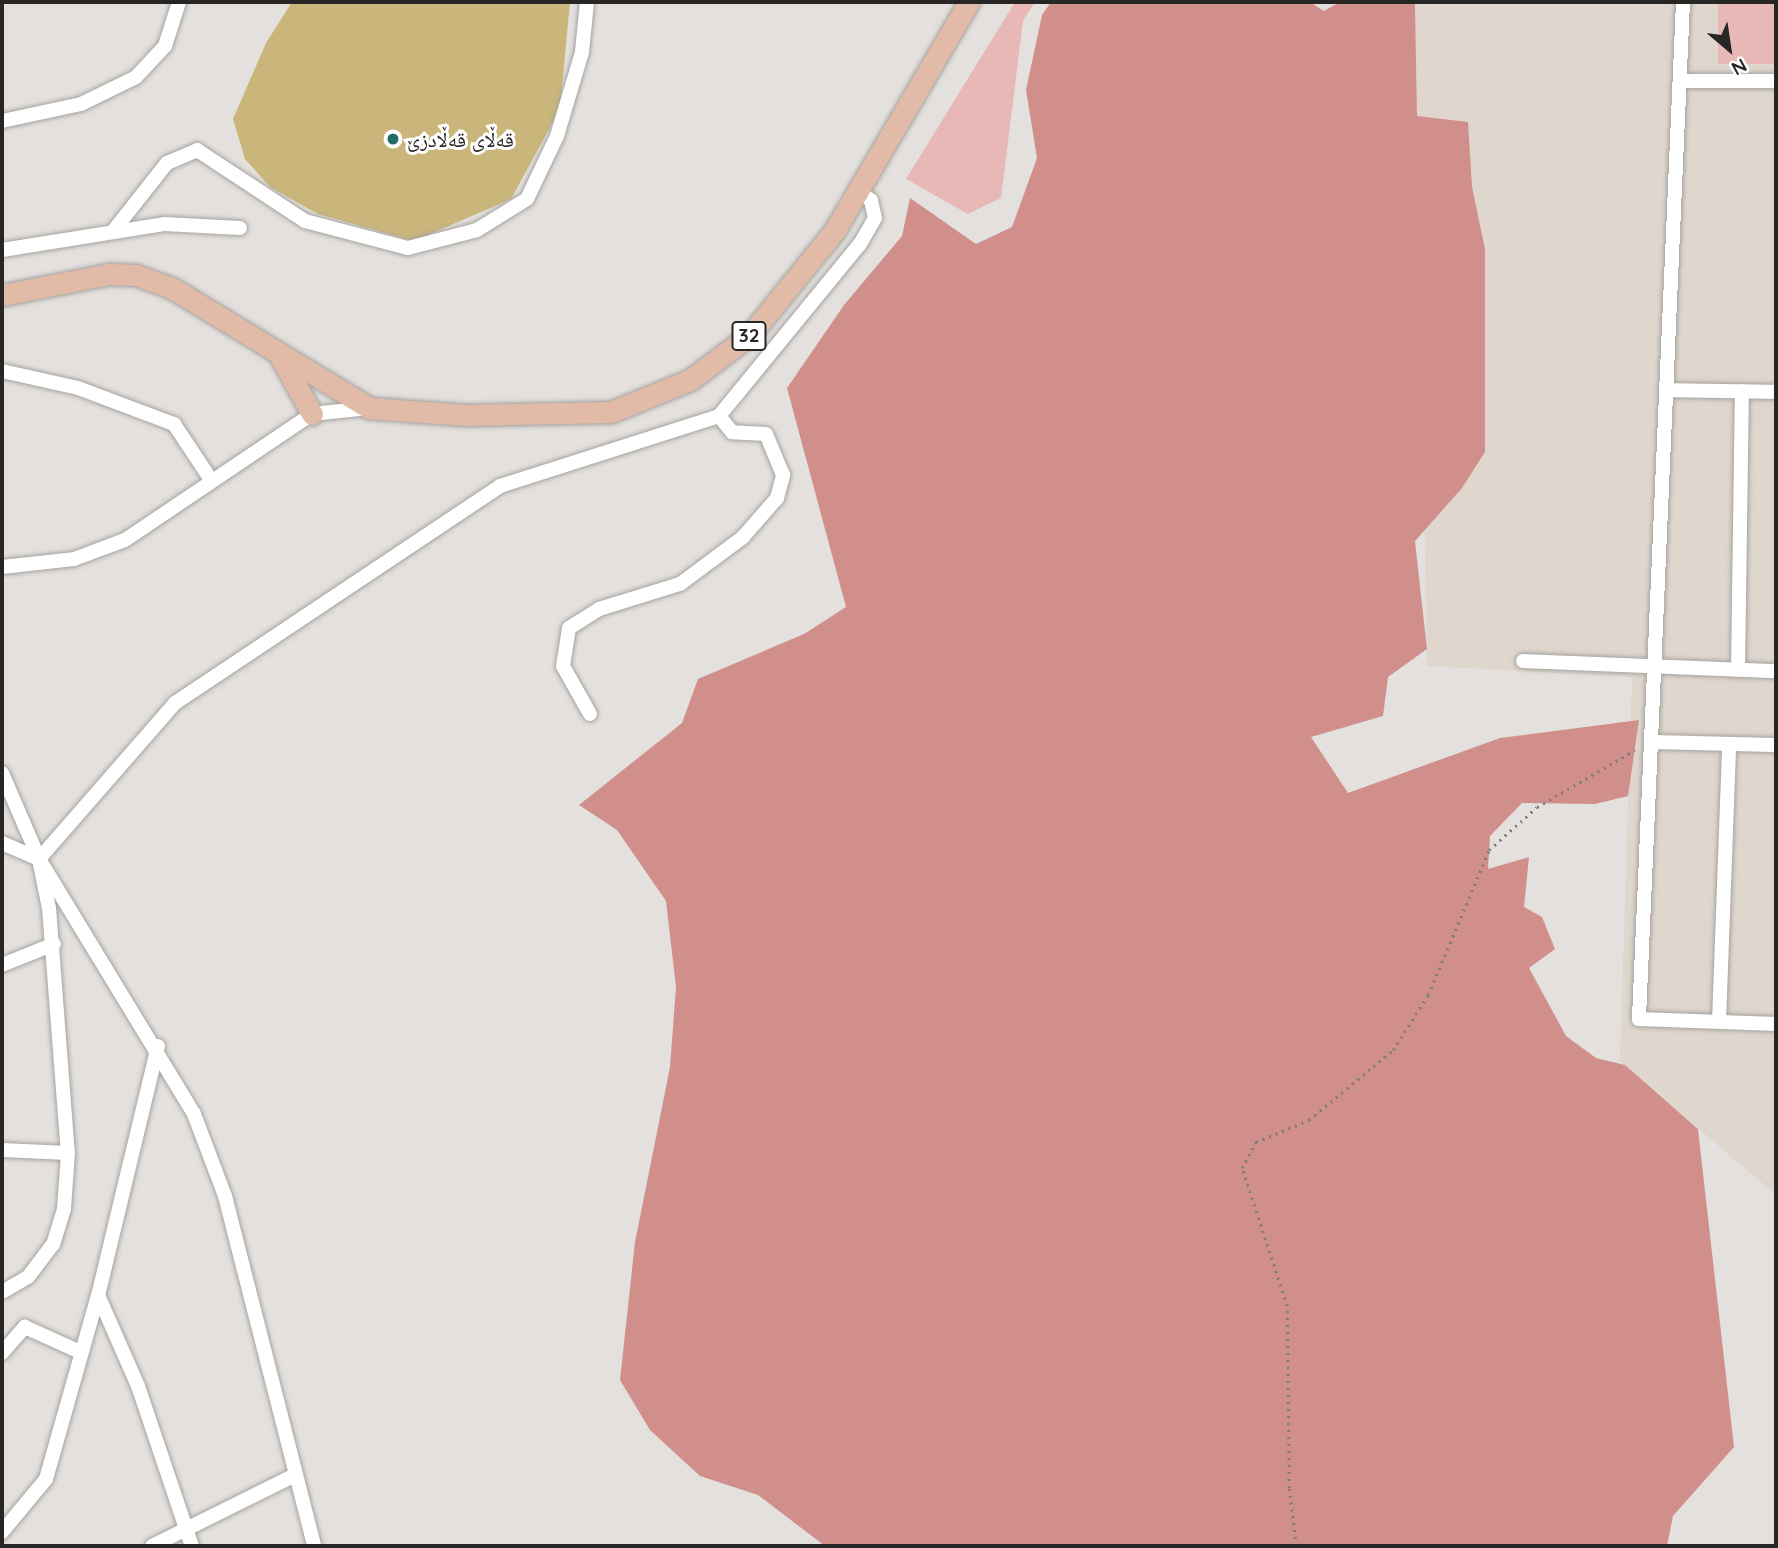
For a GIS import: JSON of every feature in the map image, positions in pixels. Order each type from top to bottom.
[{"type":"main road","name":"32","points":[[2,295],[110,274],[136,275],[172,288],[369,408],[466,415],[611,412],[654,397],[724,358],[750,335],[835,230],[970,2]]},
{"type":"main road","points":[[276,352],[312,414]]},
{"type":"street","points":[[2,121],[81,104],[136,77],[164,46],[179,2]]},
{"type":"street","points":[[114,230],[167,163],[197,150],[305,221],[408,248],[477,230],[527,199],[557,136],[582,52],[587,2]]},
{"type":"street","points":[[1683,2],[1639,1019],[1776,1024]]},
{"type":"street","points":[[1680,81],[1776,80]]},
{"type":"street","points":[[39,859],[175,703],[500,486],[719,416],[860,244],[875,218],[871,200],[857,191]]},
{"type":"street","points":[[2,250],[164,224],[240,228]]},
{"type":"street","points":[[2,371],[78,388],[174,424],[211,480]]},
{"type":"street","points":[[1666,390],[1776,392]]},
{"type":"street","points":[[1738,670],[1742,391]]},
{"type":"street","points":[[2,566],[74,558],[125,540],[312,414],[369,408]]},
{"type":"street","points":[[590,714],[563,666],[569,628],[599,609],[680,584],[743,537],[777,498],[783,475],[768,441],[732,432],[719,416]]},
{"type":"street","points":[[1522,661],[1776,671]]},
{"type":"street","points":[[1650,742],[1776,746]]},
{"type":"street","points":[[1719,1022],[1729,744]]},
{"type":"street","points":[[2,773],[39,859],[158,1046],[194,1114],[225,1196],[314,1546]]},
{"type":"street","points":[[2,843],[39,859]]},
{"type":"street","points":[[2,1292],[28,1277],[53,1244],[64,1209],[68,1153],[54,944],[39,859]]},
{"type":"street","points":[[2,965],[54,944]]},
{"type":"street","points":[[3,1529],[46,1479],[98,1295],[158,1046]]},
{"type":"street","points":[[2,1150],[68,1153]]},
{"type":"street","points":[[98,1295],[188,1529],[192,1546]]},
{"type":"street","points":[[2,1353],[24,1326],[80,1352]]},
{"type":"street","points":[[152,1546],[295,1475]]},
{"type":"path","points":[[1296,1546],[1289,1488],[1287,1306],[1242,1168],[1256,1142],[1309,1120],[1393,1050],[1428,995],[1489,850],[1537,807],[1650,742]]},
{"type":"shaded area","points":[[1015,2],[1035,2],[1023,21],[1001,198],[968,214],[906,179]]},
{"type":"shaded area","points":[[1051,2],[1310,2],[1324,11],[1340,2],[1409,2],[1415,4],[1417,116],[1468,122],[1472,187],[1485,249],[1485,452],[1462,488],[1415,541],[1427,649],[1388,677],[1383,716],[1311,737],[1348,793],[1500,738],[1639,720],[1628,796],[1595,804],[1522,803],[1490,836],[1488,869],[1529,857],[1524,907],[1542,917],[1555,949],[1529,968],[1566,1036],[1596,1058],[1625,1065],[1698,1129],[1734,1447],[1673,1516],[1667,1546],[825,1546],[758,1495],[700,1476],[650,1430],[620,1380],[635,1242],[670,1067],[676,987],[666,901],[617,830],[579,805],[682,723],[698,679],[804,634],[846,607],[787,388],[844,305],[902,236],[910,198],[976,244],[1012,227],[1037,158],[1026,90],[1042,15]]},
{"type":"shaded area","points":[[1409,2],[1776,2],[1776,1195],[1620,1061],[1632,677],[1427,666],[1415,4]]},
{"type":"shaded area","points":[[1718,2],[1776,2],[1776,64],[1718,64]]},
{"type":"building","name":"قەڵای قەڵادزێ","points":[[292,2],[570,2],[560,109],[511,199],[414,241],[318,214],[270,187],[245,159],[233,119],[266,43]]},
{"type":"place","name":"قەڵای قەڵادزێ","points":[[393,139]]}]
